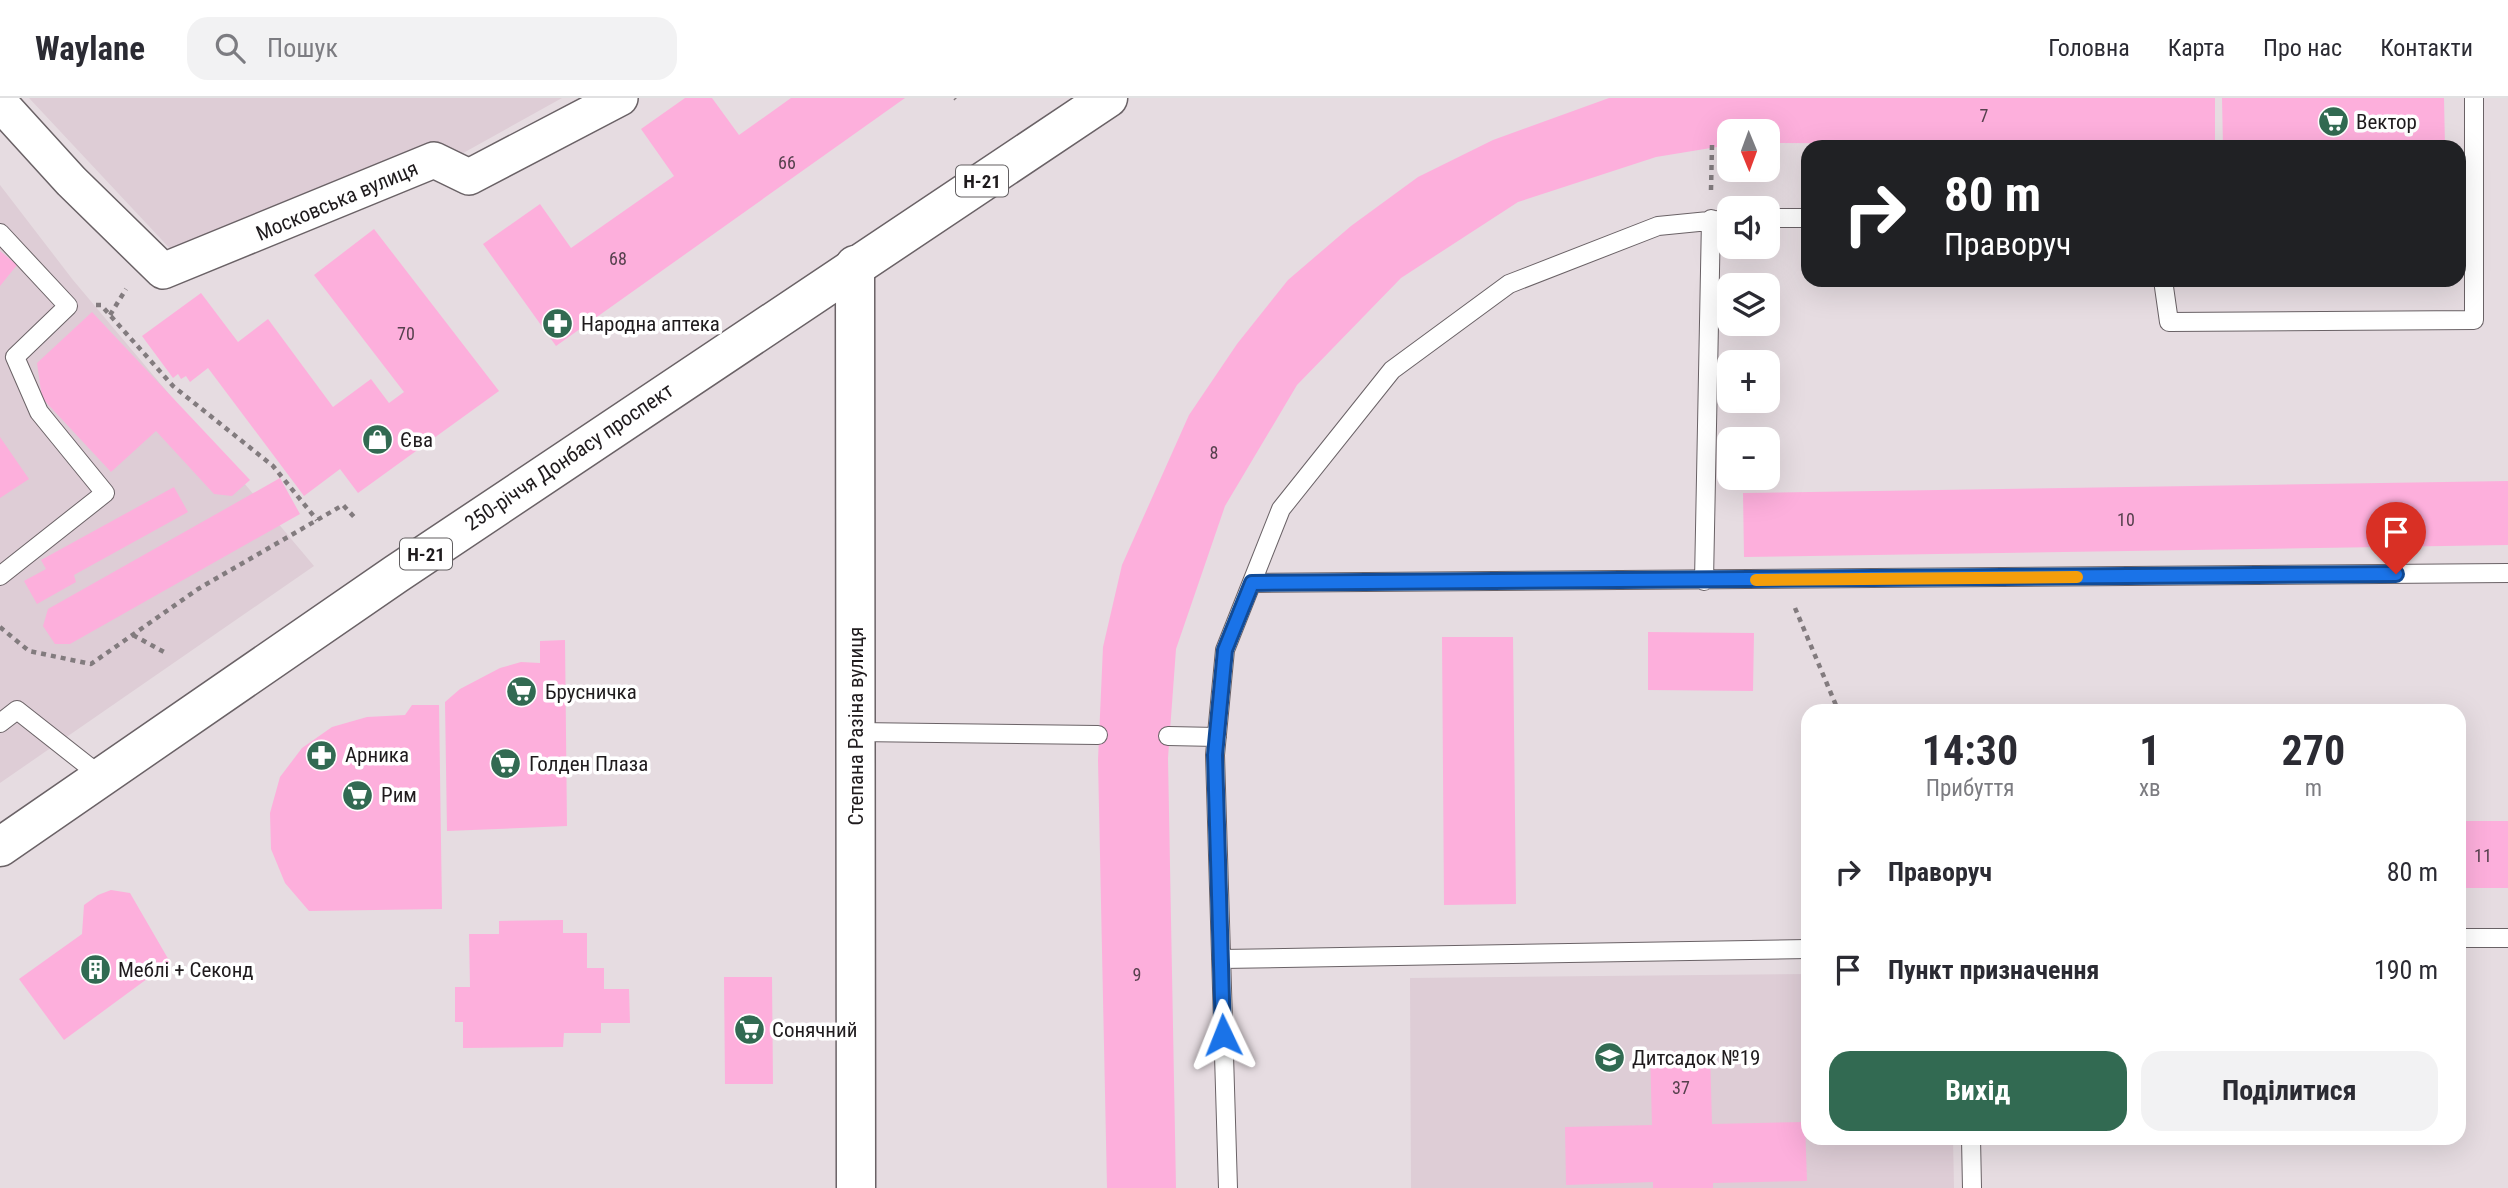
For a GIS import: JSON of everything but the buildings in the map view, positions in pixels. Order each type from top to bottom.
[{"type":"main road","name":"250-річчя Донбасу проспект","points":[[0,847],[855,264],[1108,98]]},
{"type":"main road","name":"Степана Разіна вулиця","points":[[855,264],[856,1188]]},
{"type":"street","name":"Московська вулиця","points":[[0,103],[71,181],[163,271],[434,160],[469,177],[620,98]]},
{"type":"lane","points":[[2164,287],[2169,322],[2474,320],[2474,98]]},
{"type":"lane","points":[[1780,218],[1801,218]]},
{"type":"lane","points":[[1704,582],[1711,219]]},
{"type":"lane","points":[[1228,1188],[1217,737],[1225,650],[1282,509],[1392,370],[1509,284],[1658,226],[1717,219]]},
{"type":"lane","points":[[0,233],[68,306],[15,357],[38,412],[105,493],[0,576]]},
{"type":"lane","points":[[1252,583],[1704,582],[2508,573]]},
{"type":"lane","points":[[0,723],[17,710],[102,777]]},
{"type":"lane","points":[[856,732],[1098,735]]},
{"type":"lane","points":[[1168,736],[1217,737]]},
{"type":"lane","points":[[2466,938],[2508,938]]},
{"type":"lane","points":[[1221,959],[1801,949]]},
{"type":"lane","points":[[1971,1145],[1972,1188]]},
{"type":"path","points":[[1711,219],[1712,145]]},
{"type":"path","points":[[68,306],[101,305],[173,386],[273,466],[317,520]]},
{"type":"path","points":[[0,627],[29,651],[91,664],[198,589],[343,505],[356,519]]},
{"type":"path","points":[[1783,580],[1835,704]]},
{"type":"path","points":[[133,635],[164,652]]},
{"type":"shaded area","points":[[29,98],[562,98],[456,157],[175,254]]},
{"type":"shaded area","points":[[0,185],[73,280],[314,566],[0,783]]},
{"type":"shaded area","name":"Дитсадок №19","points":[[1801,974],[1801,1145],[1953,1145],[1954,1188],[1411,1188],[1410,978]]},
{"type":"slow traffic","points":[[1756,580],[2077,577]]},
{"type":"place","name":"Вектор","points":[[2333,122]]},
{"type":"place","name":"Народна аптека","points":[[558,324]]},
{"type":"place","name":"Єва","points":[[377,440]]},
{"type":"place","name":"Брусничка","points":[[522,692]]},
{"type":"place","name":"Арника","points":[[322,755]]},
{"type":"place","name":"Голден Плаза","points":[[506,764]]},
{"type":"place","name":"Рим","points":[[358,795]]},
{"type":"place","name":"Меблі + Секонд","points":[[95,970]]},
{"type":"place","name":"Сонячний","points":[[749,1030]]},
{"type":"place","name":"Дитсадок №19","points":[[1609,1058]]},
{"type":"route","points":[[1223,1035],[1215,755],[1225,650],[1252,583],[1704,582],[2396,574]]}]
